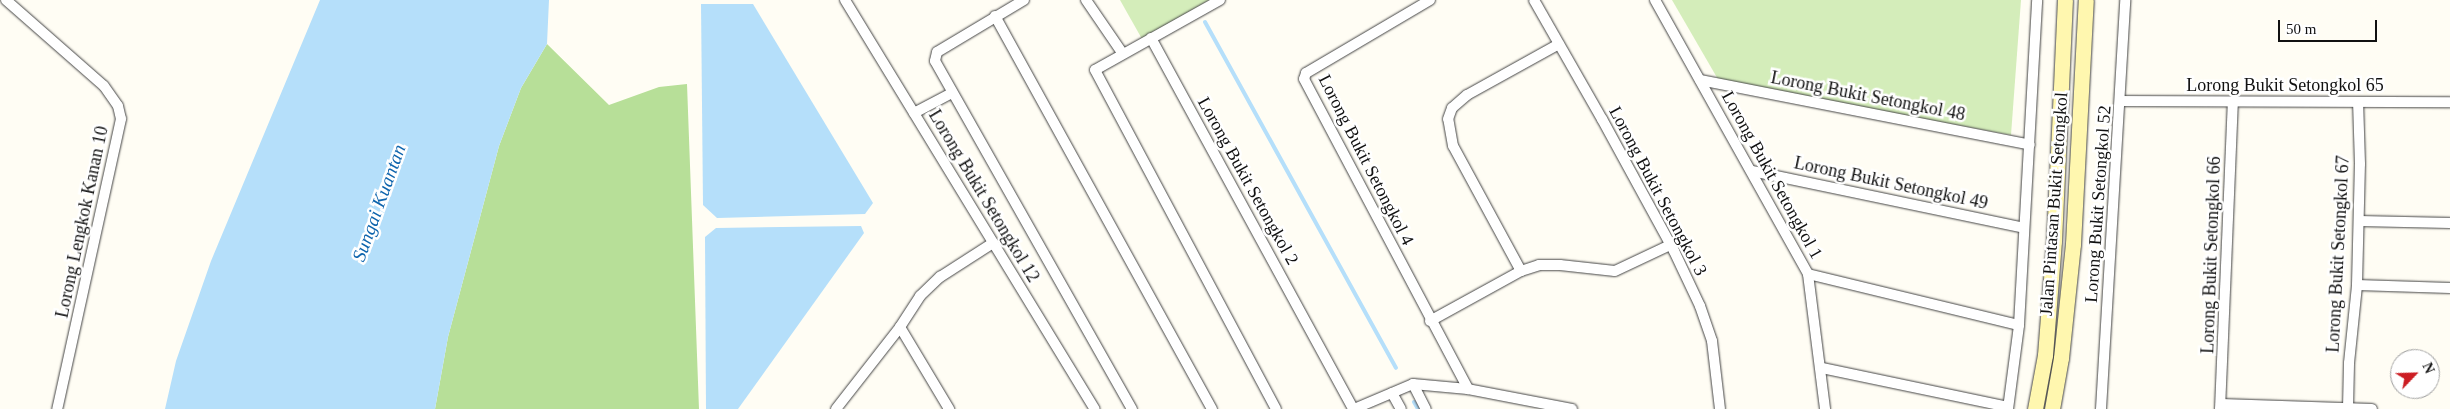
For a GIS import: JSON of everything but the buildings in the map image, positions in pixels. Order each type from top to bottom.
[{"type":"main road","name":"Jalan Pintasan Bukit Setongkol","points":[[2035,409],[2045,355],[2054,241],[2066,0]]},
{"type":"main road","name":"Jalan Pintasan Bukit Setongkol","points":[[2052,409],[2061,358],[2073,244],[2086,0]]},
{"type":"street","name":"Lorong Lengkok Kanan 10","points":[[6,0],[104,86],[118,106],[121,119],[57,409]]},
{"type":"street","points":[[1024,0],[937,52],[936,66],[1132,409]]},
{"type":"street","points":[[1086,0],[1123,54]]},
{"type":"street","points":[[1220,0],[1094,70],[1276,409]]},
{"type":"street","name":"Lorong Bukit Setongkol 4","points":[[1430,0],[1306,73],[1304,79],[1468,390]]},
{"type":"street","name":"Lorong Bukit Setongkol 3","points":[[1534,0],[1602,119],[1670,245],[1700,306],[1712,341],[1720,409]]},
{"type":"street","name":"Lorong Bukit Setongkol 1","points":[[1655,0],[1808,274],[1826,409]]},
{"type":"street","points":[[1822,368],[2008,408],[2019,324],[2037,0]]},
{"type":"street","name":"Lorong Bukit Setongkol 52","points":[[2102,409],[2121,100],[2125,0]]},
{"type":"street","name":"Lorong Bukit Setongkol 12","points":[[847,1],[1095,409]]},
{"type":"street","points":[[995,16],[1212,409]]},
{"type":"street","name":"Lorong Bukit Setongkol 2","points":[[1151,38],[1354,409]]},
{"type":"street","points":[[1521,271],[1452,146],[1448,119],[1452,108],[1467,95],[1559,44]]},
{"type":"street","name":"Lorong Bukit Setongkol 48","points":[[1700,80],[2030,145]]},
{"type":"street","points":[[914,113],[952,93]]},
{"type":"street","name":"Lorong Bukit Setongkol 65","points":[[2121,100],[2450,102]]},
{"type":"street","name":"Lorong Bukit Setongkol 66","points":[[2221,407],[2234,102]]},
{"type":"street","name":"Lorong Bukit Setongkol 67","points":[[2348,408],[2349,363],[2357,285],[2358,102]]},
{"type":"street","name":"Lorong Bukit Setongkol 49","points":[[1752,171],[2024,228]]},
{"type":"street","points":[[2358,221],[2450,224]]},
{"type":"street","points":[[836,409],[900,327],[920,296],[940,277],[993,243]]},
{"type":"street","points":[[1430,321],[1521,271],[1539,265],[1560,265],[1615,271],[1670,245]]},
{"type":"street","points":[[1808,274],[2019,324]]},
{"type":"street","points":[[2357,285],[2450,288]]},
{"type":"street","points":[[900,327],[949,409]]},
{"type":"street","points":[[1354,409],[1413,384],[1468,390],[1572,409]]},
{"type":"street","points":[[1413,384],[1426,409]]},
{"type":"street","points":[[1392,393],[1401,409]]},
{"type":"street","points":[[2221,407],[2372,409]]},
{"type":"green space","points":[[1120,0],[1209,0],[1142,39]]},
{"type":"green space","points":[[1672,0],[2021,0],[2011,135],[1719,81]]},
{"type":"green space","points":[[547,44],[609,105],[659,87],[687,84],[699,409],[435,409],[448,337],[499,146],[521,88]]},
{"type":"water","name":"Sungai Kuantan","points":[[320,0],[549,0],[547,44],[521,88],[499,146],[448,337],[435,409],[165,409],[176,361],[211,261]]},
{"type":"water","points":[[701,4],[753,4],[873,203],[865,214],[717,218],[703,205]]},
{"type":"water","points":[[861,226],[864,233],[738,409],[706,409],[705,237],[716,228]]},
{"type":"waterway","points":[[1205,22],[1396,368]]},
{"type":"waterway","points":[[1414,402],[1418,409]]}]
